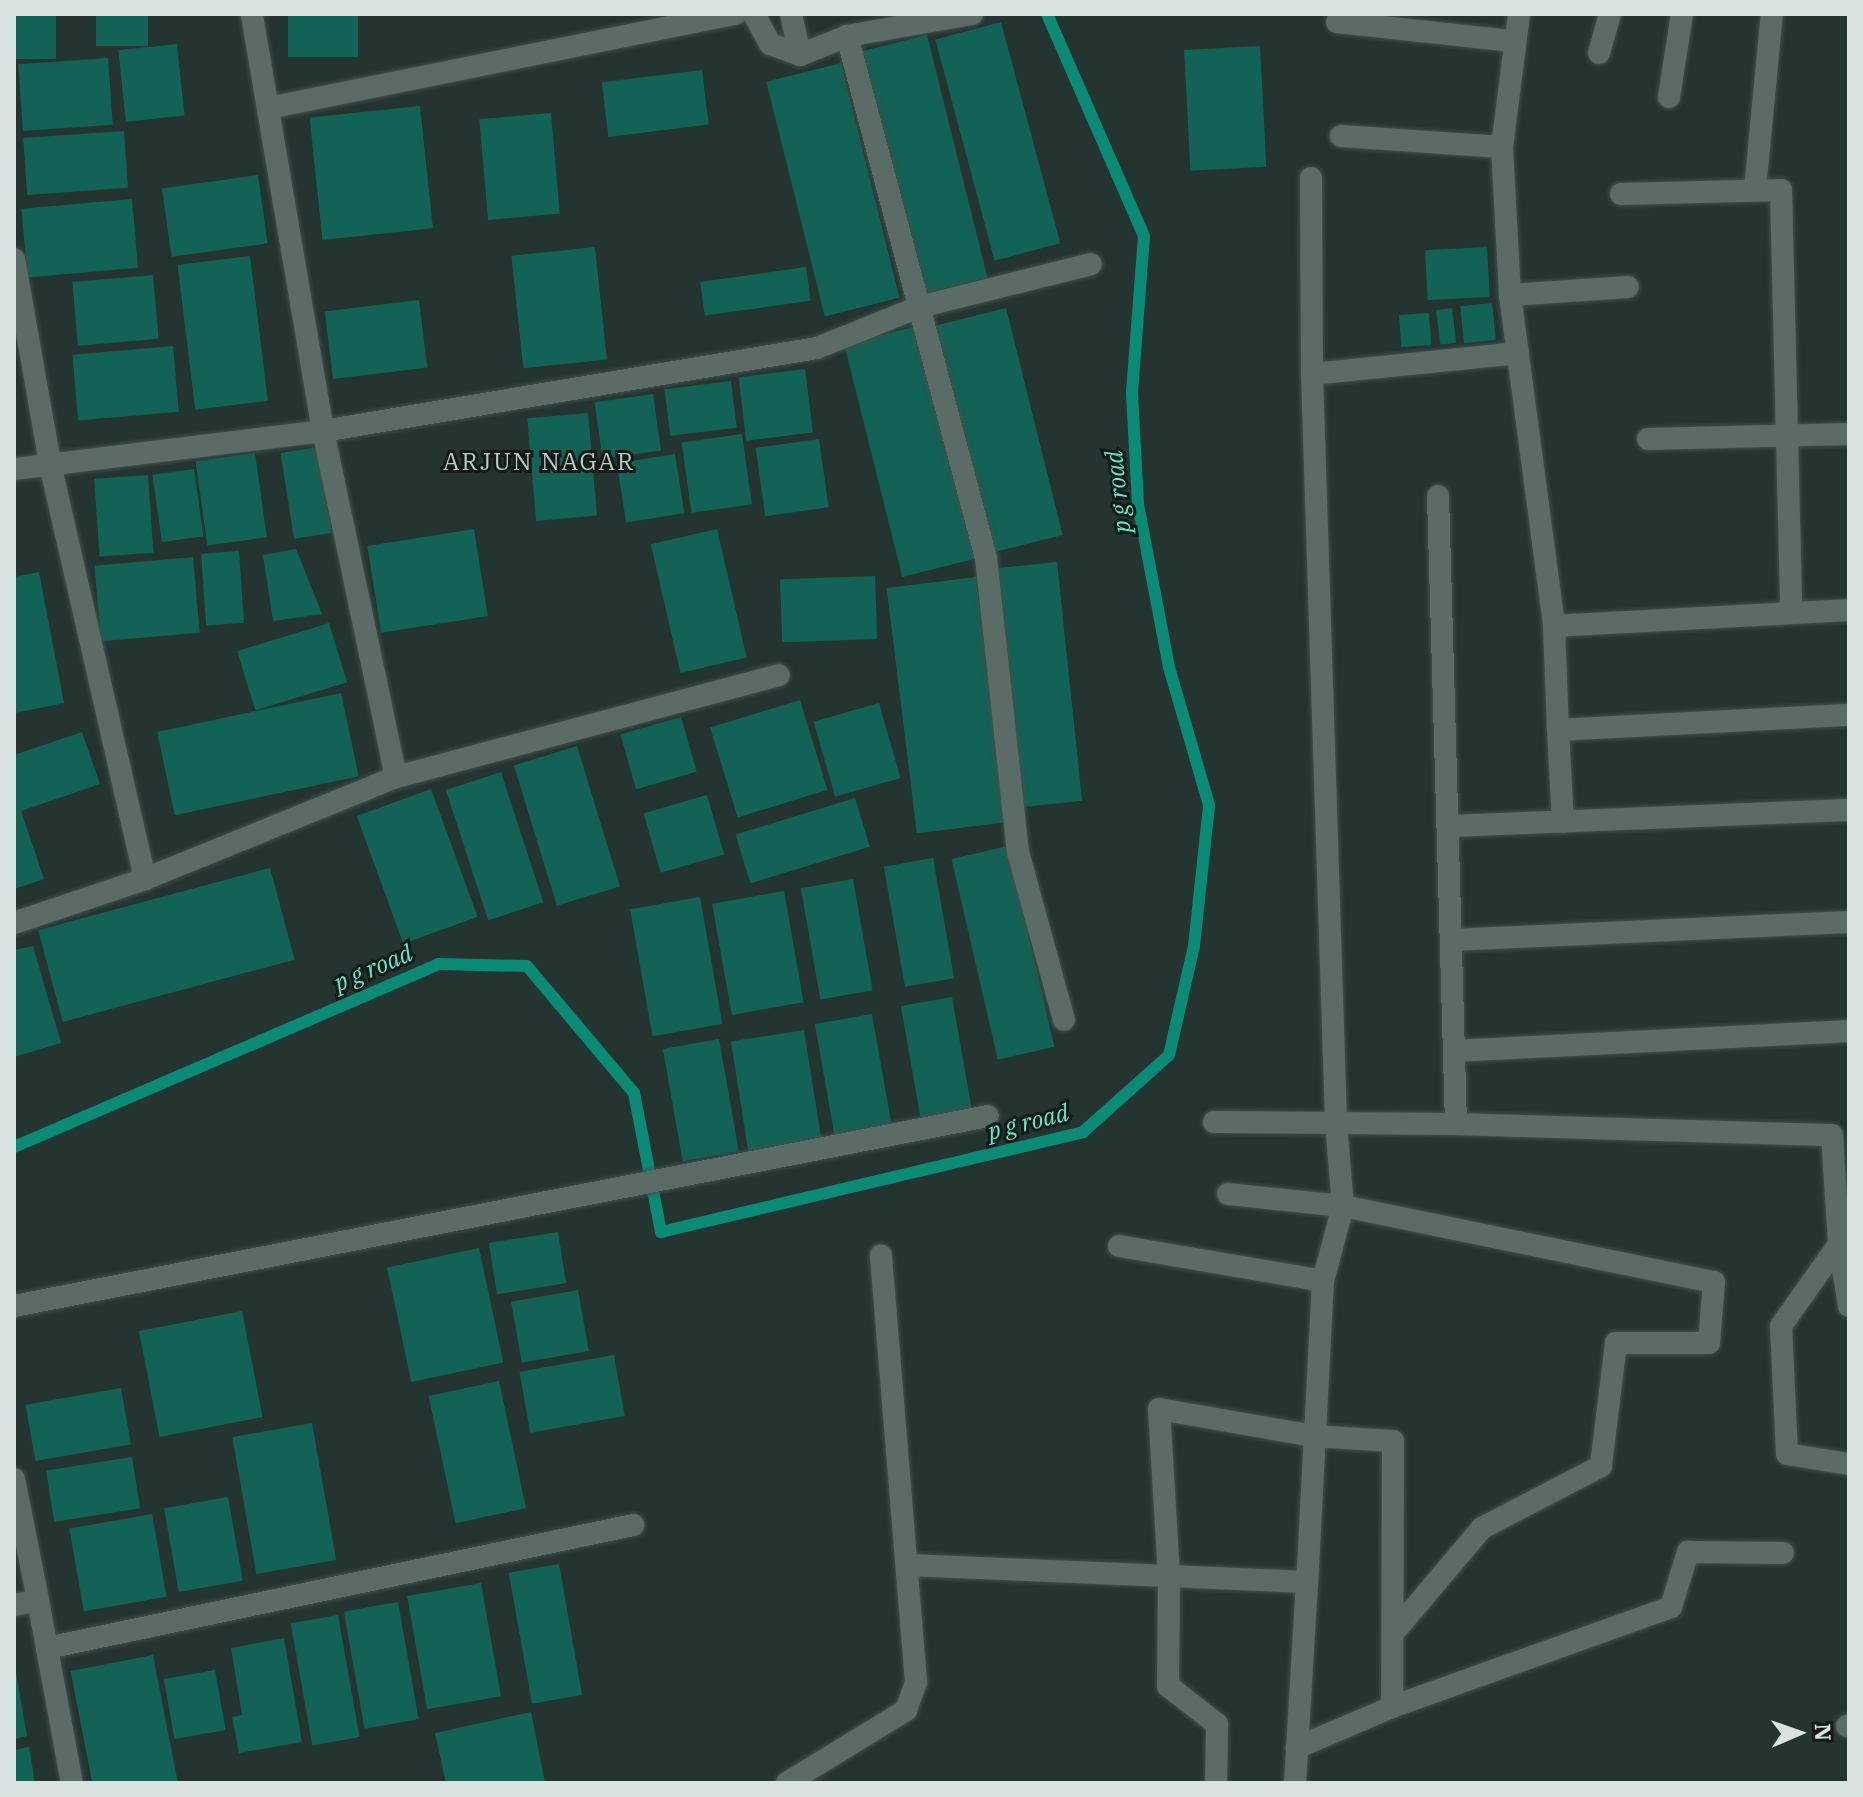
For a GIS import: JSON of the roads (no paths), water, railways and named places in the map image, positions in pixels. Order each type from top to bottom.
[{"type":"street","points":[[252,14],[323,431],[396,777]]},
{"type":"street","points":[[268,108],[736,14]]},
{"type":"street","points":[[754,14],[770,44],[800,55],[885,22],[972,14]]},
{"type":"street","points":[[791,14],[800,55]]},
{"type":"street","points":[[1519,14],[1513,41],[1502,147],[1510,295],[1554,626],[1563,822]]},
{"type":"street","points":[[1599,53],[1610,14]]},
{"type":"street","points":[[1669,97],[1682,14]]},
{"type":"street","points":[[1755,189],[1772,14]]},
{"type":"street","points":[[1337,22],[1513,41]]},
{"type":"street","points":[[847,36],[986,558],[1018,852],[1064,1020]]},
{"type":"street","points":[[1341,136],[1502,147]]},
{"type":"street","points":[[1295,1783],[1323,1281],[1343,1206],[1336,1123],[1312,374],[1311,178]]},
{"type":"street","points":[[1621,194],[1781,190],[1791,613]]},
{"type":"street","points":[[14,259],[50,464],[145,879]]},
{"type":"street","points":[[14,469],[323,431],[817,348],[919,307],[1091,264]]},
{"type":"street","points":[[1510,295],[1628,287]]},
{"type":"street","points":[[1312,374],[1518,353]]},
{"type":"street","points":[[1648,439],[1849,434]]},
{"type":"street","points":[[1438,496],[1456,1124]]},
{"type":"street","points":[[1554,626],[1849,610]]},
{"type":"street","points":[[14,923],[145,879],[396,777],[779,675]]},
{"type":"street","points":[[1558,730],[1849,715]]},
{"type":"street","points":[[1449,826],[1849,810]]},
{"type":"street","points":[[1451,940],[1849,922]]},
{"type":"street","points":[[1454,1051],[1849,1031]]},
{"type":"street","points":[[14,1306],[988,1116]]},
{"type":"street","points":[[1214,1122],[1456,1124],[1841,1135],[1839,1244],[1849,1306]]},
{"type":"street","points":[[1228,1194],[1343,1206],[1714,1282],[1709,1343],[1616,1343],[1601,1466],[1482,1528],[1395,1631]]},
{"type":"street","points":[[1839,1244],[1781,1326],[1787,1454],[1849,1464]]},
{"type":"street","points":[[1119,1246],[1323,1281]]},
{"type":"street","points":[[787,1783],[906,1710],[916,1682],[881,1255]]},
{"type":"street","points":[[1216,1783],[1217,1724],[1168,1686],[1169,1576],[1159,1409],[1313,1436],[1393,1441],[1395,1631],[1392,1707]]},
{"type":"street","points":[[14,1479],[72,1783]]},
{"type":"street","points":[[47,1648],[633,1525]]},
{"type":"street","points":[[1296,1748],[1392,1707],[1671,1607],[1688,1552],[1783,1553]]},
{"type":"street","points":[[907,1565],[1307,1582]]},
{"type":"street","points":[[14,1605],[38,1600]]},
{"type":"waterway","name":"p g road","points":[[14,1147],[438,964],[527,966],[634,1093],[661,1232],[1083,1132],[1169,1055],[1194,946],[1209,805],[1169,667],[1138,504],[1132,392],[1144,236],[1047,14]]},
{"type":"district","name":"ARJUN NAGAR","points":[[539,462]]}]
